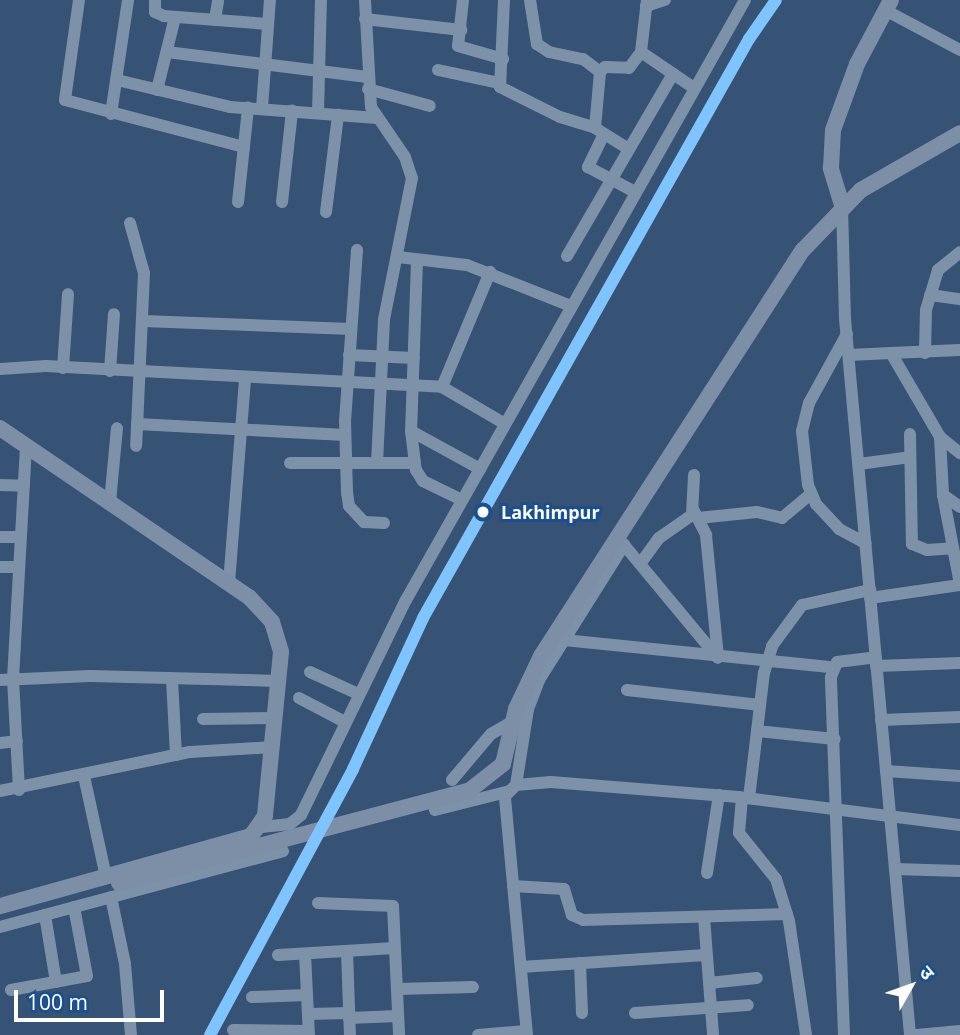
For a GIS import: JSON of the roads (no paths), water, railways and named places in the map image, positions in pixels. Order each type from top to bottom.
[{"type":"main road","points":[[842,205],[831,168],[833,130],[857,64],[888,5]]},
{"type":"main road","points":[[0,915],[470,790],[503,764],[522,712],[532,671],[621,541],[774,292],[842,205],[960,133]]},
{"type":"main road","points":[[0,428],[229,583],[272,622],[281,652],[273,747],[261,827],[237,842],[0,906]]},
{"type":"street","points":[[79,0],[62,95],[69,103],[244,147]]},
{"type":"street","points":[[111,114],[128,0]]},
{"type":"street","points":[[155,0],[155,12],[175,17],[268,24]]},
{"type":"street","points":[[215,20],[218,0]]},
{"type":"street","points":[[262,108],[270,0]]},
{"type":"street","points":[[318,113],[321,0]]},
{"type":"street","points":[[365,0],[367,83],[377,118],[411,168],[398,257],[384,320],[377,464]]},
{"type":"street","points":[[463,0],[461,48],[502,59]]},
{"type":"street","points":[[499,83],[504,0]]},
{"type":"street","points":[[530,0],[537,44],[549,52],[583,59],[600,72]]},
{"type":"street","points":[[635,192],[593,171],[587,162],[599,131],[600,72],[605,67],[629,68],[641,52],[647,3],[665,0]]},
{"type":"street","points":[[261,827],[295,821],[356,693],[745,0]]},
{"type":"street","points":[[888,5],[958,45]]},
{"type":"street","points":[[157,90],[175,17]]},
{"type":"street","points":[[365,19],[461,30]]},
{"type":"street","points":[[167,52],[320,71],[367,83],[430,106]]},
{"type":"street","points":[[641,52],[694,88]]},
{"type":"street","points":[[438,70],[499,83],[507,94],[599,131],[627,148]]},
{"type":"street","points":[[567,256],[608,179],[673,74]]},
{"type":"street","points":[[117,79],[248,108],[377,118]]},
{"type":"street","points":[[237,202],[248,108]]},
{"type":"street","points":[[282,202],[292,111]]},
{"type":"street","points":[[326,212],[338,115]]},
{"type":"street","points":[[842,205],[847,334],[910,1035]]},
{"type":"street","points":[[130,223],[144,274],[136,446]]},
{"type":"street","points":[[357,250],[345,435],[349,506],[364,522],[384,523]]},
{"type":"street","points":[[925,353],[930,296],[942,264],[960,252]]},
{"type":"street","points":[[398,257],[490,272],[571,306]]},
{"type":"street","points":[[417,261],[411,431],[415,463],[423,481],[462,500]]},
{"type":"street","points":[[442,387],[490,272]]},
{"type":"street","points":[[63,368],[68,294]]},
{"type":"street","points":[[930,296],[960,299]]},
{"type":"street","points":[[110,371],[114,314]]},
{"type":"street","points":[[143,321],[351,328]]},
{"type":"street","points":[[847,334],[802,421],[811,494],[830,522],[865,542]]},
{"type":"street","points":[[849,355],[960,350]]},
{"type":"street","points":[[891,354],[940,437],[960,453]]},
{"type":"street","points":[[349,355],[414,358]]},
{"type":"street","points":[[0,369],[63,368],[442,387],[505,424]]},
{"type":"street","points":[[229,583],[245,379]]},
{"type":"street","points":[[137,424],[242,432],[345,435]]},
{"type":"street","points":[[110,502],[117,428]]},
{"type":"street","points":[[411,431],[480,469]]},
{"type":"street","points":[[910,433],[912,544],[927,551],[953,548]]},
{"type":"street","points":[[806,1035],[787,915],[776,879],[738,833],[766,664],[772,646],[802,605],[870,594],[960,585],[943,495],[940,437]]},
{"type":"street","points":[[19,790],[17,741],[7,679],[26,445]]},
{"type":"street","points":[[859,464],[910,457]]},
{"type":"street","points":[[290,463],[415,463]]},
{"type":"street","points":[[694,475],[696,514],[706,535],[718,658]]},
{"type":"street","points":[[0,485],[24,486]]},
{"type":"street","points":[[640,564],[659,538],[696,514],[757,512],[782,518],[811,494]]},
{"type":"street","points":[[943,495],[960,507]]},
{"type":"street","points":[[0,537],[19,537]]},
{"type":"street","points":[[478,1035],[527,1033],[505,796],[513,788],[522,712],[621,541],[718,658]]},
{"type":"street","points":[[0,567],[18,567]]},
{"type":"street","points":[[564,640],[766,664],[832,667]]},
{"type":"street","points":[[844,1035],[832,667],[837,662],[960,663]]},
{"type":"street","points":[[310,672],[356,693]]},
{"type":"street","points":[[7,679],[278,681]]},
{"type":"street","points":[[172,679],[176,755]]},
{"type":"street","points":[[627,690],[760,705]]},
{"type":"street","points":[[299,698],[343,721]]},
{"type":"street","points":[[452,780],[501,726],[522,712]]},
{"type":"street","points":[[203,719],[275,718]]},
{"type":"street","points":[[881,720],[960,718]]},
{"type":"street","points":[[757,731],[835,739]]},
{"type":"street","points":[[0,743],[17,741]]},
{"type":"street","points":[[0,791],[19,790],[176,755],[273,747]]},
{"type":"street","points":[[886,771],[960,776]]},
{"type":"street","points":[[84,776],[106,877]]},
{"type":"street","points":[[435,810],[541,781],[719,795],[890,814],[960,825]]},
{"type":"street","points":[[707,873],[719,795]]},
{"type":"street","points":[[0,928],[283,851]]},
{"type":"street","points":[[895,869],[960,871]]},
{"type":"street","points":[[513,886],[564,889],[572,915],[583,920],[787,915]]},
{"type":"street","points":[[111,897],[125,964],[131,1035]]},
{"type":"street","points":[[318,903],[390,903],[396,948],[399,1035]]},
{"type":"street","points":[[11,990],[83,977],[88,972],[74,907]]},
{"type":"street","points":[[45,915],[56,982]]},
{"type":"street","points":[[704,917],[713,1035]]},
{"type":"street","points":[[278,955],[396,948]]},
{"type":"street","points":[[347,951],[350,1035]]},
{"type":"street","points":[[233,1030],[309,1033],[305,954]]},
{"type":"street","points":[[521,967],[706,955]]},
{"type":"street","points":[[580,963],[582,1013]]},
{"type":"street","points":[[709,983],[757,978]]},
{"type":"street","points":[[397,989],[473,987]]},
{"type":"street","points":[[252,996],[307,995]]},
{"type":"street","points":[[635,1013],[748,1005]]},
{"type":"street","points":[[308,1014],[398,1016]]},
{"type":"street","points":[[916,1035],[960,1031]]},
{"type":"place","name":"Lakhimpur","points":[[483,512]]}]
